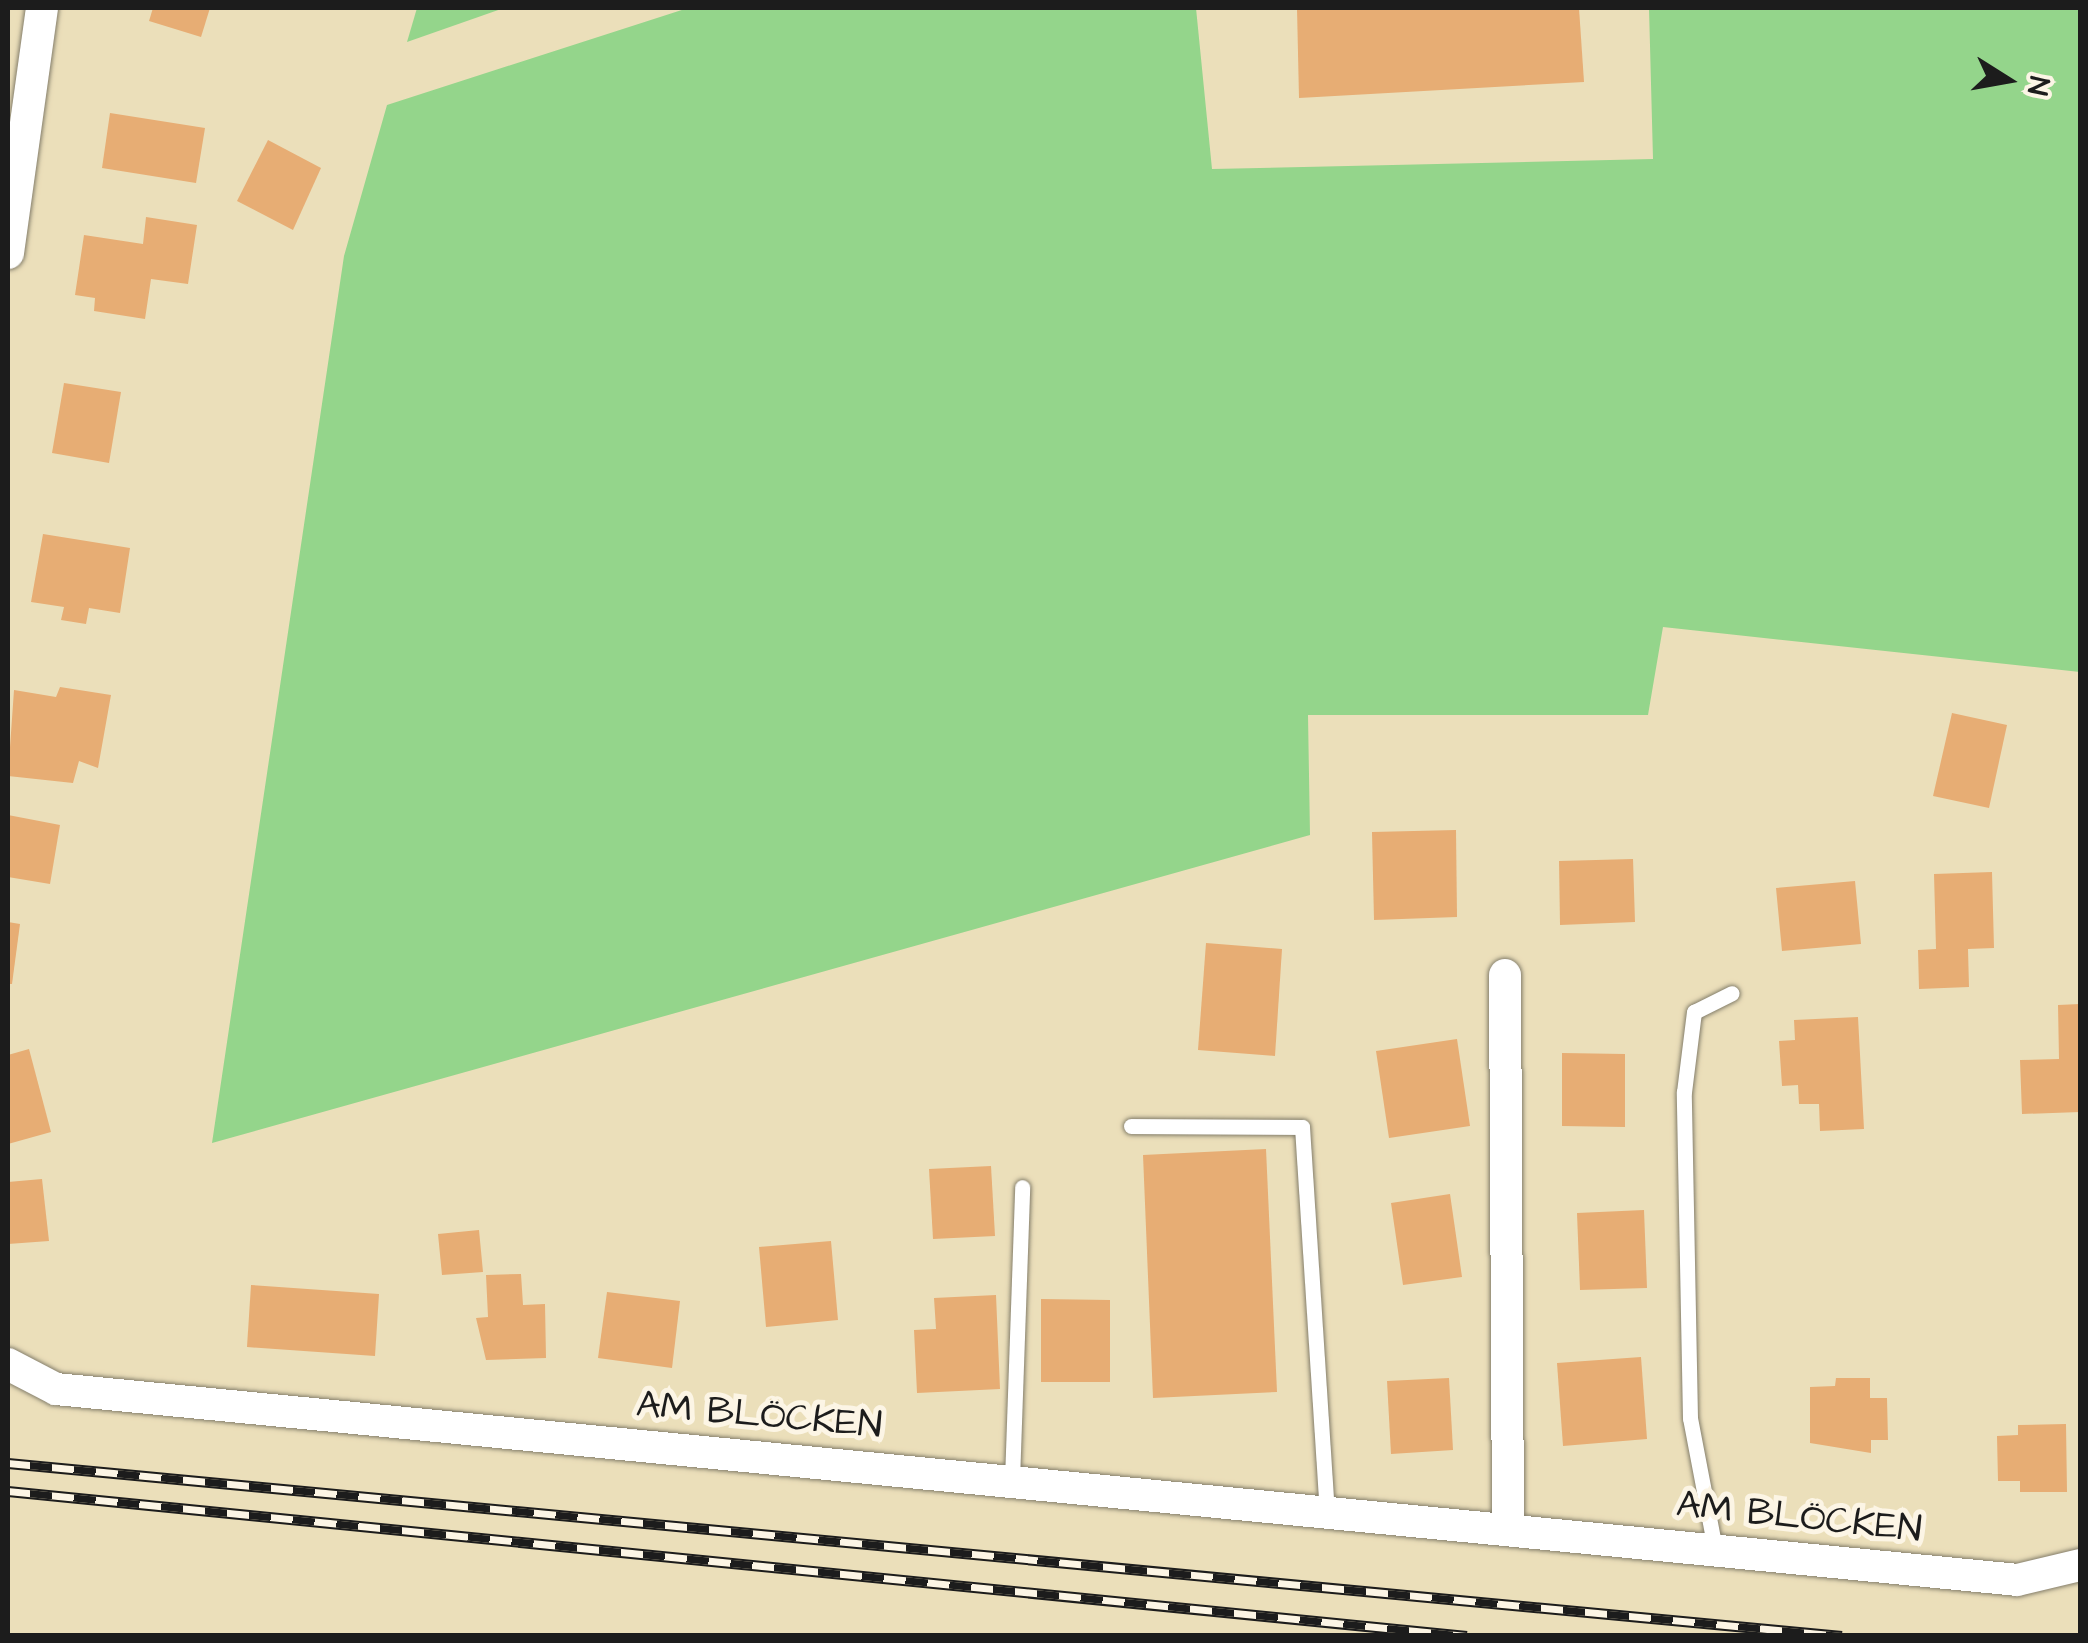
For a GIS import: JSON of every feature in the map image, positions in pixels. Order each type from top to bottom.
[{"type":"street","points":[[8,253],[12,196],[42,8]]},
{"type":"street","points":[[1504,975],[1508,1528]]},
{"type":"street","name":"AM BLÖCKEN","points":[[8,1364],[56,1389],[2017,1580],[2080,1565]]},
{"type":"lane","points":[[1714,1550],[1690,1418],[1684,1092],[1694,1012],[1732,993]]},
{"type":"lane","points":[[1131,1126],[1302,1127],[1328,1510]]},
{"type":"lane","points":[[1012,1480],[1022,1187]]},
{"type":"green space","points":[[417,8],[504,8],[407,42]]},
{"type":"green space","points":[[688,8],[1196,8],[1212,169],[1653,159],[1649,8],[2080,8],[2080,672],[1663,627],[1648,715],[1308,715],[1310,835],[212,1143],[344,256],[387,105]]},
{"type":"building","points":[[153,8],[210,8],[201,37],[149,21]]},
{"type":"building","points":[[1297,8],[1579,8],[1584,82],[1299,98]]},
{"type":"building","points":[[110,113],[205,128],[196,183],[102,168]]},
{"type":"building","points":[[268,140],[321,168],[293,230],[237,201]]},
{"type":"building","points":[[146,217],[197,225],[188,284],[151,279],[145,319],[94,311],[95,298],[75,295],[84,235],[143,244]]},
{"type":"building","points":[[64,383],[121,392],[109,463],[52,453]]},
{"type":"building","points":[[43,534],[130,548],[120,613],[89,608],[86,624],[61,620],[64,607],[31,602]]},
{"type":"building","points":[[60,687],[111,695],[98,768],[79,761],[73,783],[8,776],[14,690],[56,697]]},
{"type":"building","points":[[1952,713],[2007,725],[1989,808],[1933,796]]},
{"type":"building","points":[[8,815],[60,825],[50,884],[8,877]]},
{"type":"building","points":[[1456,830],[1457,917],[1374,920],[1372,832]]},
{"type":"building","points":[[1633,859],[1635,922],[1560,925],[1559,861]]},
{"type":"building","points":[[1992,872],[1994,948],[1968,949],[1969,987],[1919,989],[1918,950],[1936,949],[1934,874]]},
{"type":"building","points":[[1855,881],[1861,944],[1782,951],[1776,888]]},
{"type":"building","points":[[8,922],[20,924],[12,984],[8,984]]},
{"type":"building","points":[[1206,943],[1282,949],[1275,1056],[1198,1050]]},
{"type":"building","points":[[2080,1004],[2080,1112],[2022,1114],[2020,1060],[2059,1059],[2058,1005]]},
{"type":"building","points":[[1858,1017],[1864,1129],[1820,1131],[1819,1104],[1799,1104],[1798,1085],[1782,1086],[1779,1041],[1795,1040],[1794,1020]]},
{"type":"building","points":[[1457,1039],[1470,1126],[1389,1138],[1376,1051]]},
{"type":"building","points":[[29,1049],[51,1132],[8,1144],[8,1055]]},
{"type":"building","points":[[1562,1053],[1625,1054],[1625,1127],[1562,1126]]},
{"type":"building","points":[[1266,1149],[1277,1392],[1153,1398],[1143,1155]]},
{"type":"building","points":[[991,1166],[995,1236],[933,1239],[929,1169]]},
{"type":"building","points":[[42,1179],[49,1241],[8,1244],[8,1182]]},
{"type":"building","points":[[1450,1194],[1462,1277],[1403,1285],[1391,1203]]},
{"type":"building","points":[[1644,1210],[1647,1288],[1580,1290],[1577,1213]]},
{"type":"building","points":[[479,1230],[483,1272],[442,1275],[438,1234]]},
{"type":"building","points":[[831,1241],[838,1320],[766,1327],[759,1247]]},
{"type":"building","points":[[521,1274],[523,1305],[545,1304],[546,1358],[486,1360],[476,1318],[488,1317],[486,1275]]},
{"type":"building","points":[[251,1285],[379,1294],[375,1356],[247,1347]]},
{"type":"building","points":[[607,1292],[680,1301],[672,1368],[598,1358]]},
{"type":"building","points":[[996,1295],[1000,1389],[917,1393],[914,1330],[936,1329],[934,1298]]},
{"type":"building","points":[[1041,1299],[1110,1300],[1110,1382],[1041,1382]]},
{"type":"building","points":[[1641,1357],[1647,1439],[1563,1446],[1557,1363]]},
{"type":"building","points":[[1449,1378],[1453,1450],[1391,1454],[1387,1381]]},
{"type":"building","points":[[1836,1378],[1870,1378],[1870,1398],[1887,1398],[1888,1440],[1871,1440],[1871,1453],[1810,1443],[1810,1387],[1835,1386]]},
{"type":"building","points":[[2066,1424],[2067,1492],[2020,1492],[2020,1481],[1998,1481],[1997,1436],[2018,1435],[2018,1425]]},
{"type":"railway","points":[[8,1463],[1842,1636]]},
{"type":"railway","points":[[8,1491],[1467,1636]]}]
